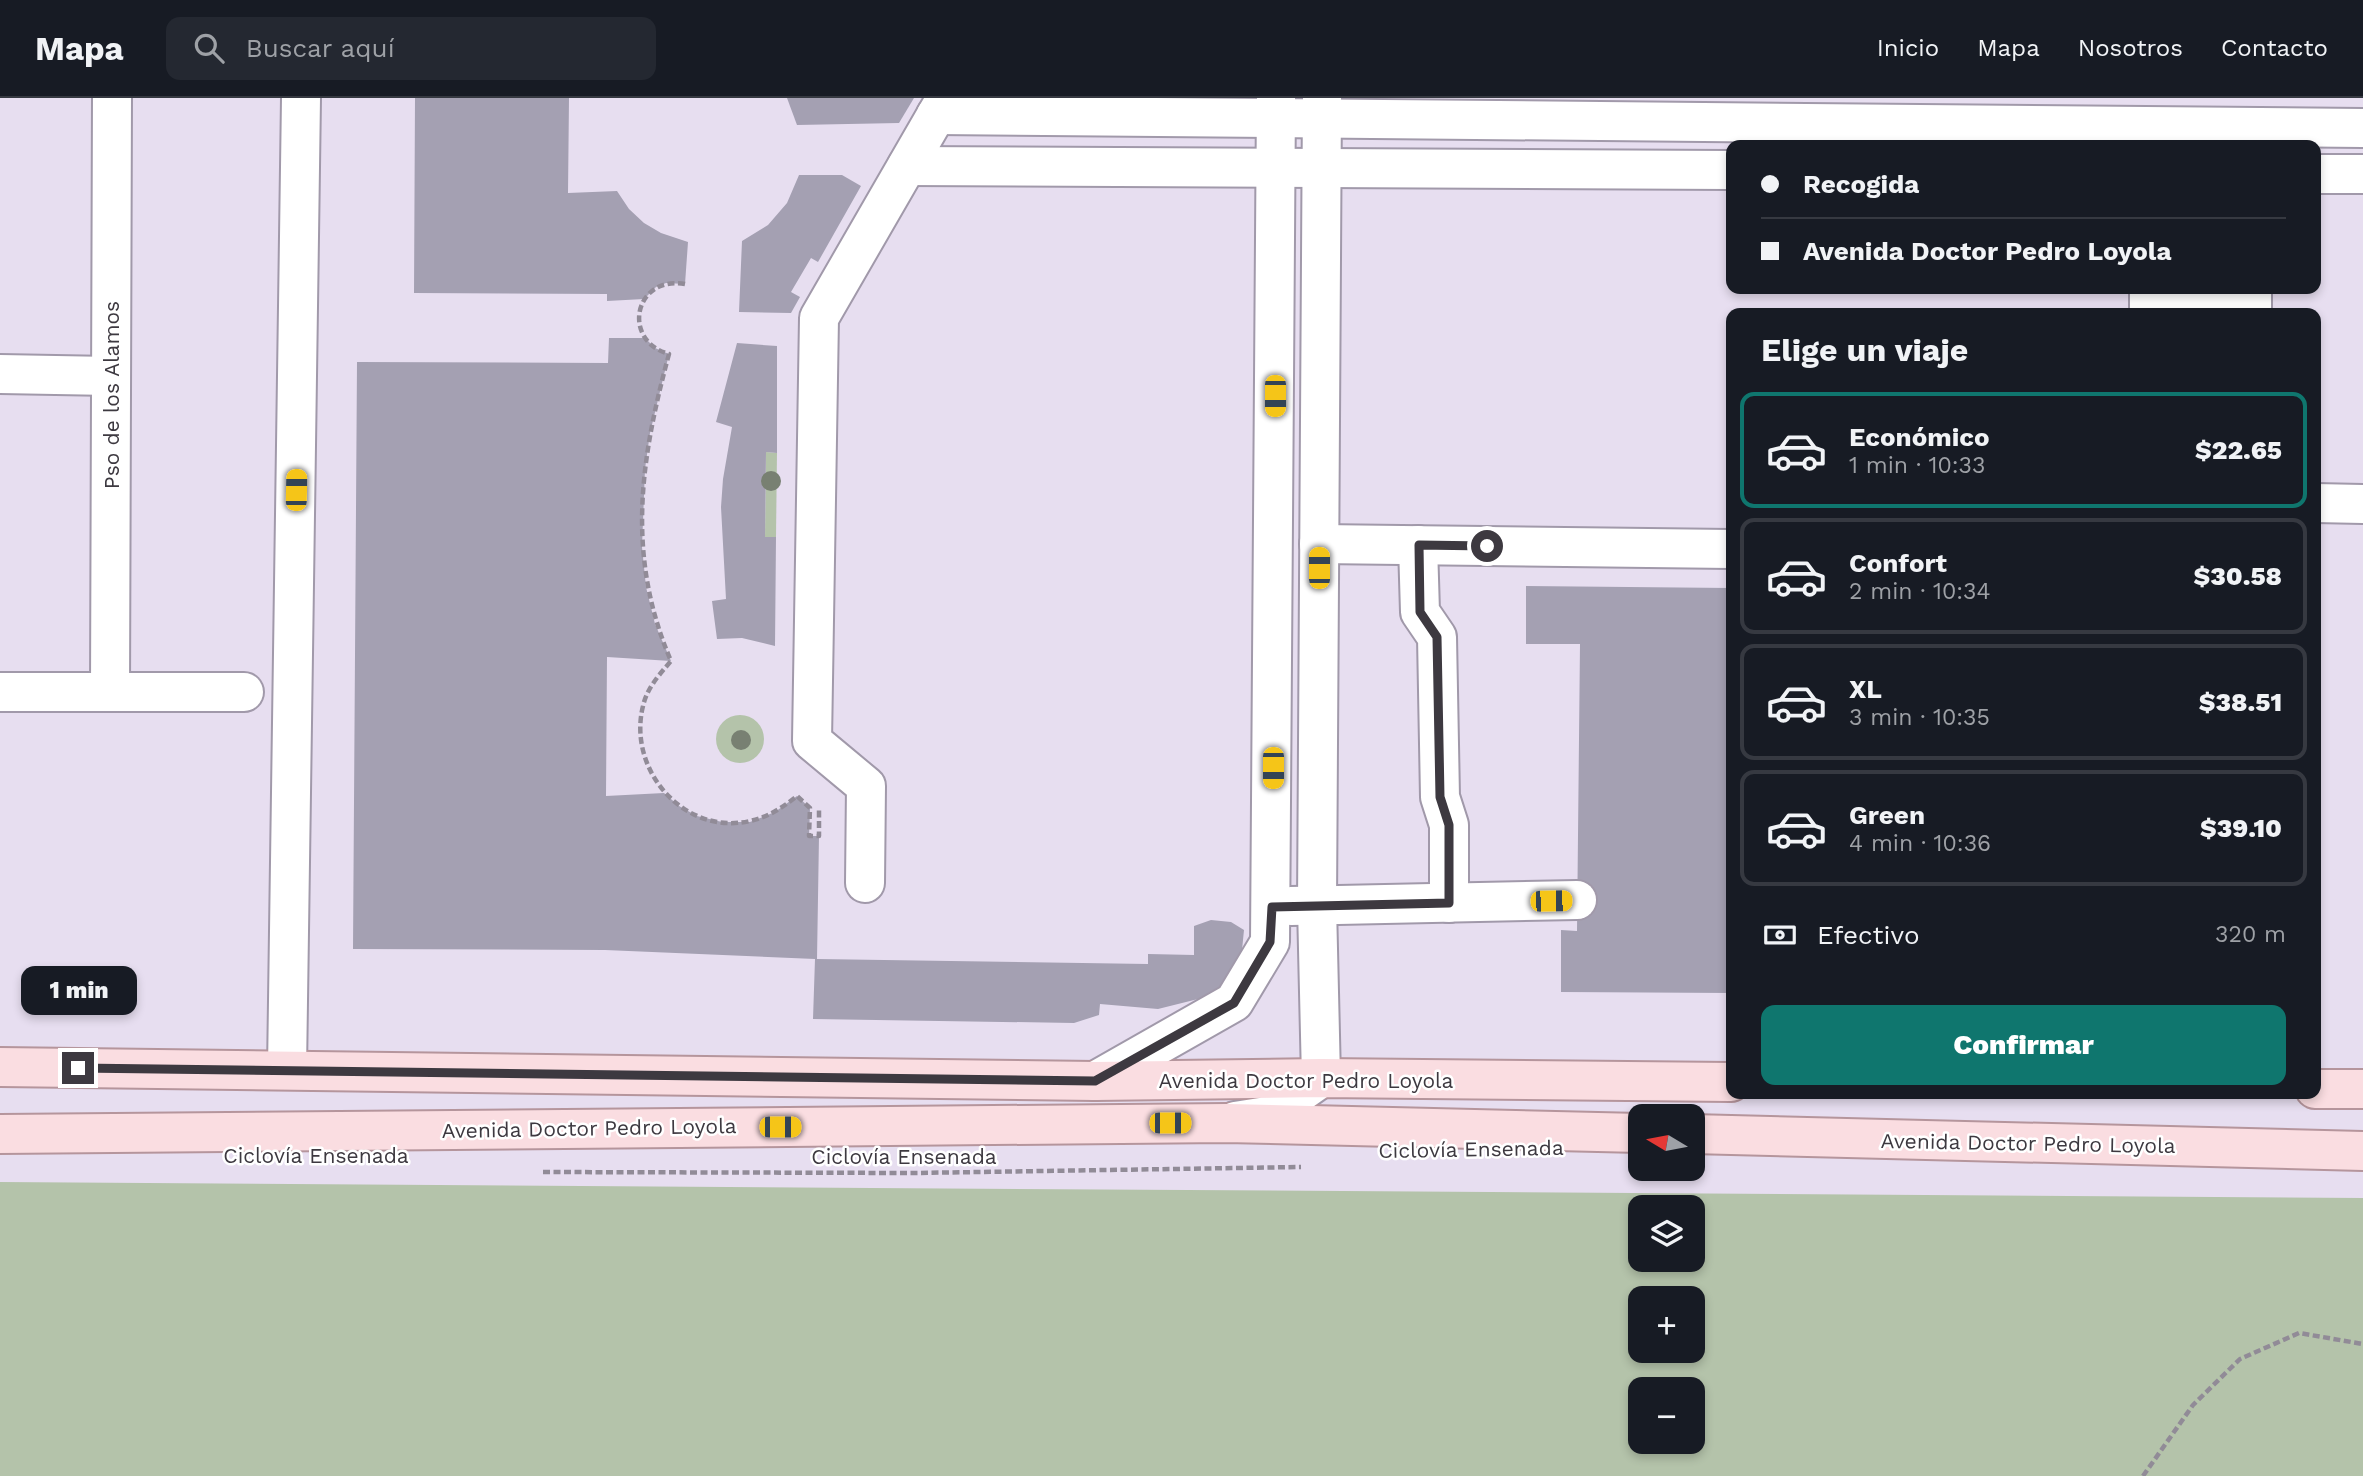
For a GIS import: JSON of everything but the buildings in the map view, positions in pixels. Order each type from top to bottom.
[{"type":"main road","name":"Avenida Doctor Pedro Loyola","points":[[0,1067],[1095,1081],[1321,1078],[1726,1082]]},
{"type":"main road","points":[[2321,1089],[2363,1089]]},
{"type":"main road","name":"Avenida Doctor Pedro Loyola","points":[[0,1134],[1226,1123],[1628,1133]]},
{"type":"main road","name":"Avenida Doctor Pedro Loyola","points":[[1705,1134],[2363,1151]]},
{"type":"street","name":"Pso de los Alamos","points":[[110,692],[112,98]]},
{"type":"street","points":[[287,1070],[301,98]]},
{"type":"street","points":[[865,883],[866,786],[812,741],[819,318],[941,106],[1322,108],[1740,122],[2363,128]]},
{"type":"street","points":[[1095,1081],[1234,1003],[1270,942],[1276,108]]},
{"type":"street","points":[[1226,1123],[1267,1116],[1321,1078],[1317,906],[1322,108]]},
{"type":"street","points":[[907,166],[1726,170]]},
{"type":"street","points":[[2321,174],[2363,174]]},
{"type":"street","points":[[1275,370],[1321,371]]},
{"type":"street","points":[[0,374],[111,376]]},
{"type":"street","points":[[2321,503],[2363,503]]},
{"type":"street","points":[[1319,544],[1726,549]]},
{"type":"street","points":[[1419,545],[1420,612],[1437,637],[1440,797],[1449,825],[1449,903]]},
{"type":"street","points":[[1273,688],[1318,688]]},
{"type":"street","points":[[0,692],[244,692]]},
{"type":"street","points":[[1272,907],[1577,900]]},
{"type":"path","points":[[685,284],[666,283],[656,287],[644,299],[639,320],[640,329],[650,344],[669,354],[658,395],[645,469],[642,547],[646,587],[654,624],[671,661],[653,682],[643,706],[640,733],[643,755],[651,775],[664,793],[679,806],[698,816],[722,822],[750,821],[775,813],[797,796],[810,808],[809,836],[819,836],[819,809]]},
{"type":"path","name":"Ciclovía Ensenada","points":[[540,1172],[914,1173],[1305,1167]]},
{"type":"path","points":[[2143,1476],[2193,1405],[2240,1359],[2299,1333],[2363,1345]]},
{"type":"green space","points":[[766,452],[777,453],[776,537],[765,537]]},
{"type":"green space","points":[[740,715],[749,716],[757,722],[763,730],[763,748],[757,756],[749,762],[740,763],[731,762],[723,756],[717,748],[716,739],[717,730],[723,722],[731,716]]},
{"type":"green space","points":[[0,1182],[2363,1198],[2363,1476],[0,1476]]},
{"type":"route","points":[[78,1068],[1095,1081],[1234,1003],[1270,942],[1272,907],[1449,903],[1449,825],[1440,797],[1437,637],[1420,612],[1419,545],[1487,546]]}]
